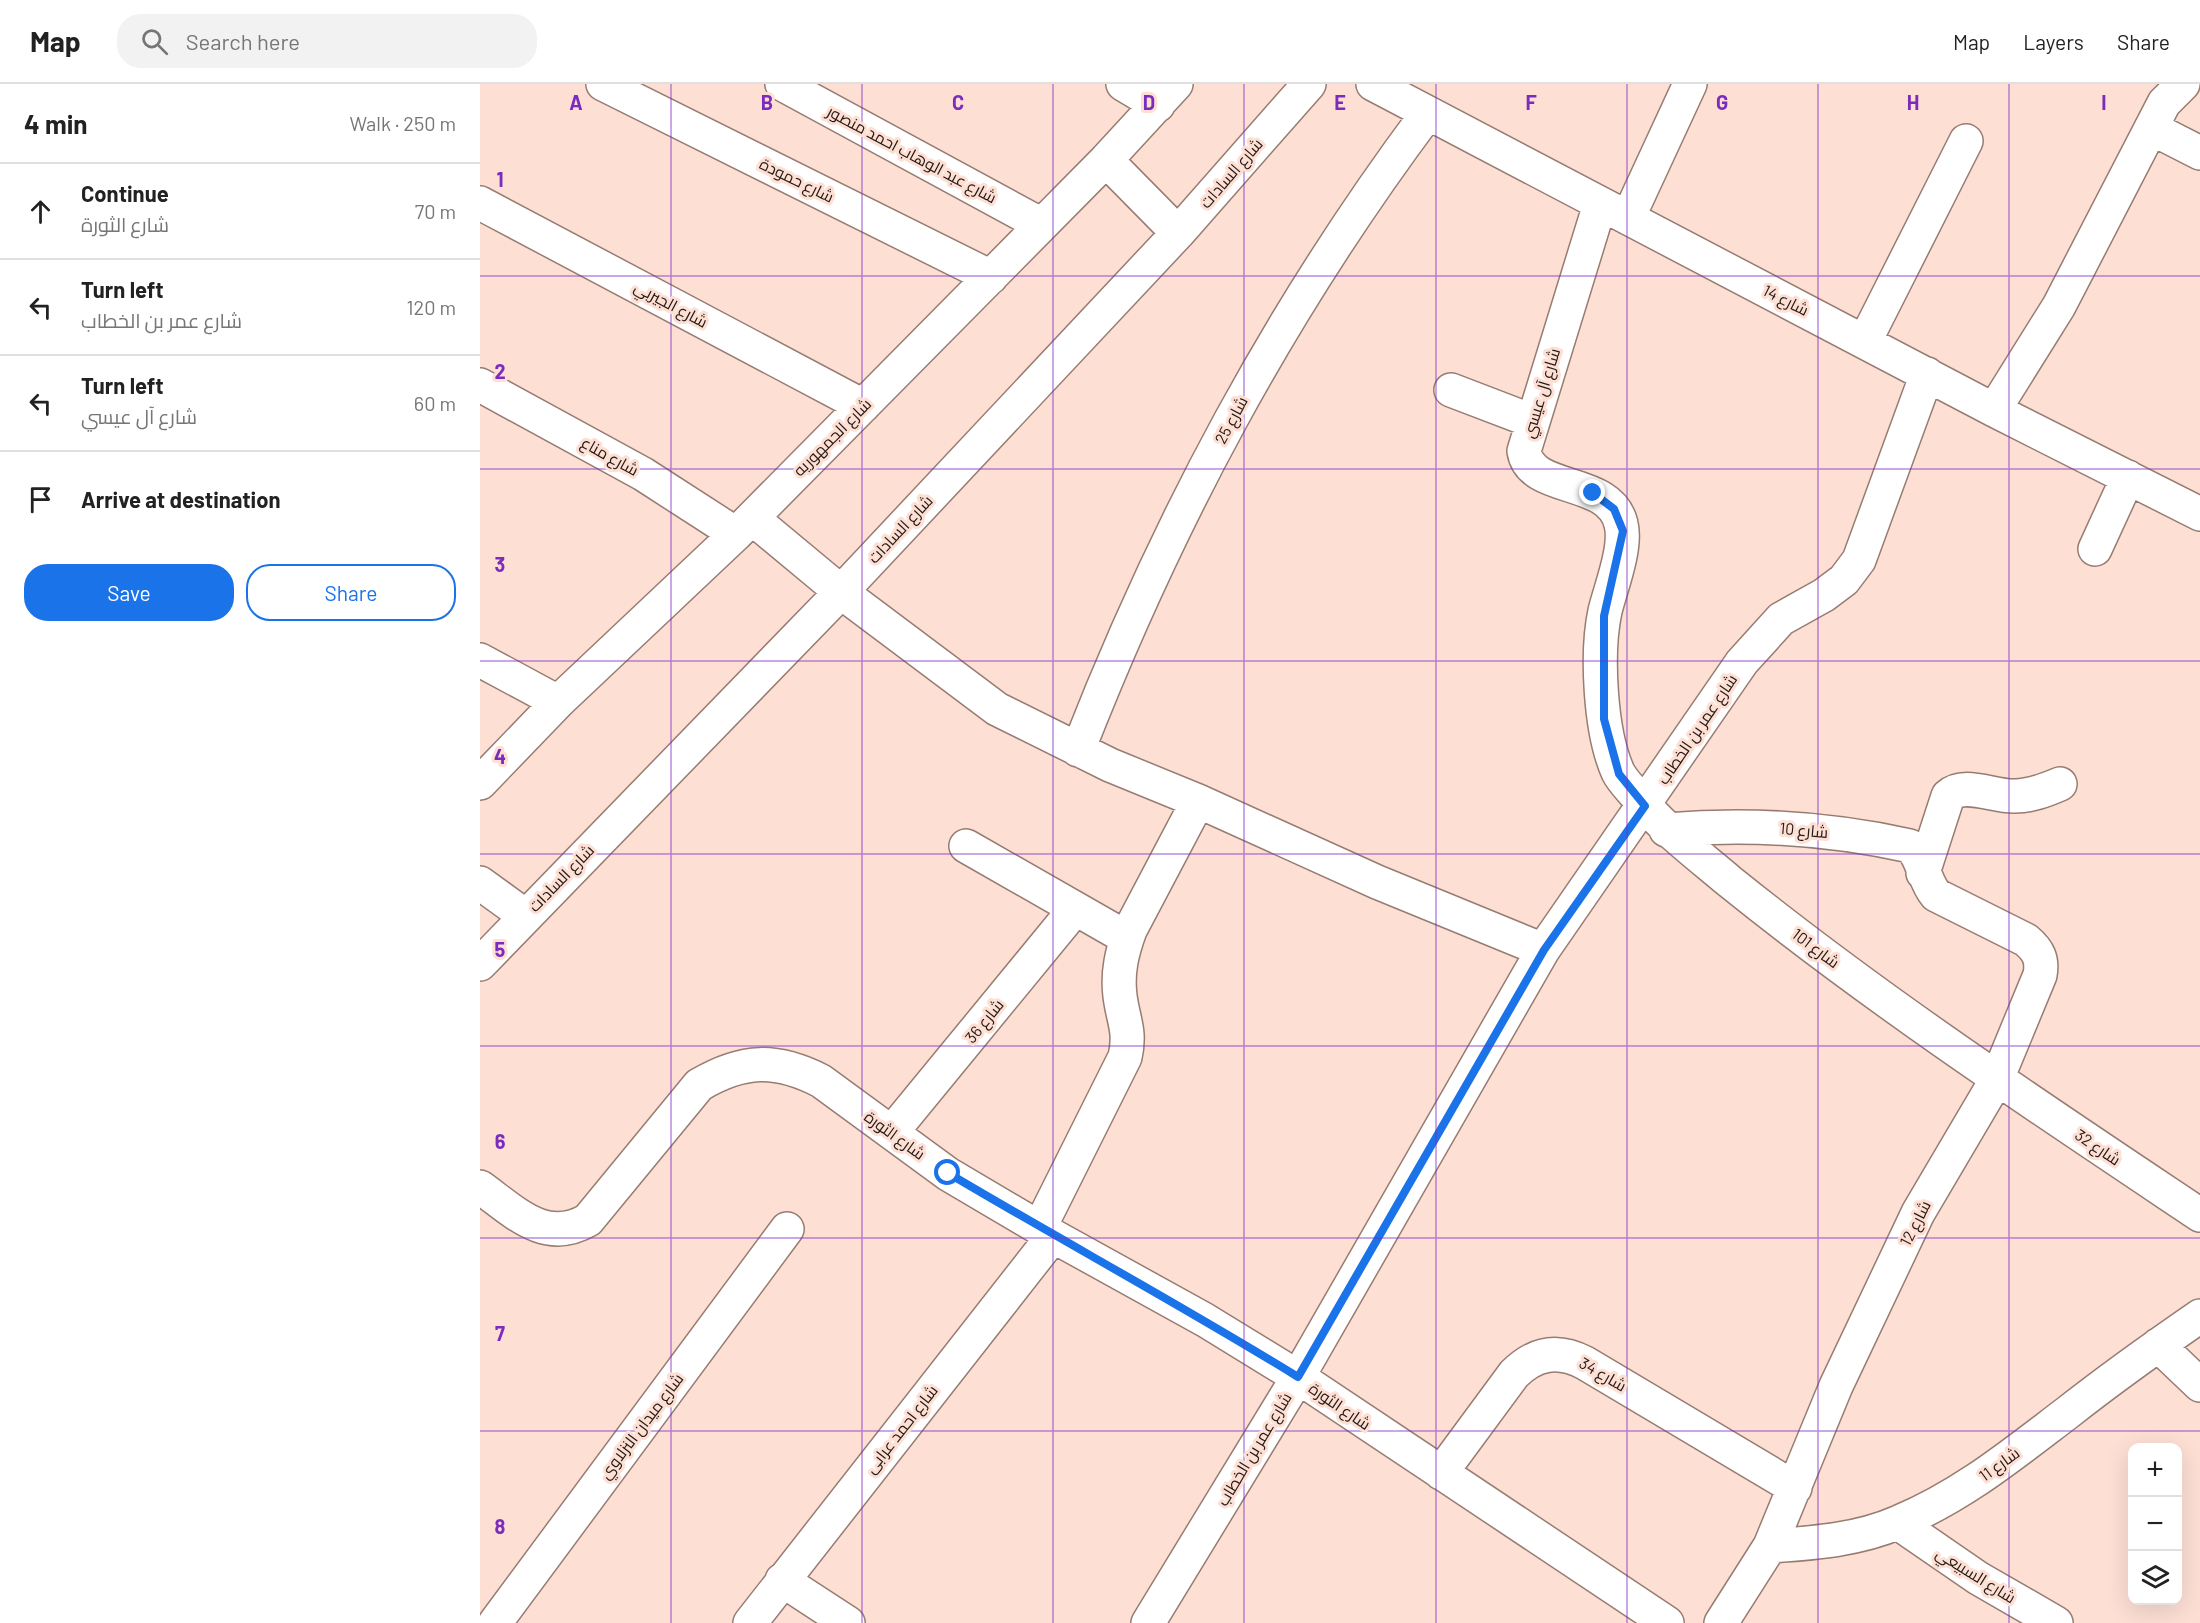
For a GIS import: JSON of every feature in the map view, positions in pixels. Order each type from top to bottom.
[{"type":"street","name":"شارع حمودة","points":[[603,84],[991,277]]},
{"type":"street","name":"شارع عبد الوهاب احمد منصور","points":[[782,84],[1042,225]]},
{"type":"street","points":[[1123,84],[1167,94]]},
{"type":"street","name":"شارع 14","points":[[1373,84],[1994,410],[2200,514]]},
{"type":"street","name":"شارع آل عيسي","points":[[1645,806],[1619,774],[1604,719],[1604,616],[1622,543],[1620,520],[1606,500],[1537,473],[1528,465],[1525,444],[1614,211],[1690,84]]},
{"type":"street","points":[[1994,410],[2059,306],[2164,103],[2180,85]]},
{"type":"street","name":"شارع السادات","points":[[480,964],[524,915],[841,592],[1178,233],[1302,86]]},
{"type":"street","name":"شارع الجمهوريه","points":[[480,783],[558,702],[744,526],[1106,160],[1167,94]]},
{"type":"street","name":"شارع 25","points":[[1078,750],[1120,643],[1167,539],[1257,370],[1337,239],[1427,114]]},
{"type":"street","points":[[2151,128],[2200,153]]},
{"type":"street","points":[[1865,341],[1966,141]]},
{"type":"street","points":[[1106,160],[1178,233]]},
{"type":"street","name":"شارع الجيربي","points":[[480,203],[863,406]]},
{"type":"street","name":"شارع عمر بن الخطاب","points":[[1148,1623],[1298,1377],[1544,950],[1742,662],[1781,619],[1824,595],[1844,580],[1859,560],[1928,374]]},
{"type":"street","name":"شارع مناع","points":[[480,385],[744,526],[841,592],[997,709],[1078,750],[1198,801],[1377,882],[1544,950]]},
{"type":"street","points":[[1451,390],[1532,421]]},
{"type":"street","points":[[2095,549],[2128,477]]},
{"type":"street","points":[[480,660],[558,702]]},
{"type":"street","points":[[1923,873],[1948,796],[1956,789],[1963,788],[1998,796],[2018,796],[2041,792],[2060,784]]},
{"type":"street","name":"شارع احمد عرابى","points":[[750,1623],[1046,1231],[1125,1057],[1129,1039],[1120,998],[1119,975],[1127,938],[1198,801]]},
{"type":"street","name":"شارع 101","points":[[1645,806],[1666,830],[1841,968],[1997,1079]]},
{"type":"street","name":"شارع 10","points":[[1666,830],[1705,827],[1782,827],[1859,836],[1910,846],[1917,853],[1923,873]]},
{"type":"street","points":[[966,846],[1127,938]]},
{"type":"street","name":"شارع 12","points":[[1721,1623],[1770,1546],[1836,1386],[1918,1213],[1997,1079],[2040,975],[2040,956],[2026,940],[1936,895],[1928,885],[1923,873]]},
{"type":"street","points":[[480,883],[524,915]]},
{"type":"street","name":"شارع 36","points":[[892,1132],[1075,909]]},
{"type":"street","name":"شارع الثورة","points":[[480,1187],[535,1226],[553,1230],[574,1228],[588,1220],[699,1085],[722,1072],[747,1065],[773,1064],[798,1070],[821,1081],[948,1173],[1205,1320],[1298,1377],[1667,1623]]},
{"type":"street","name":"شارع 32","points":[[1997,1079],[2200,1215]]},
{"type":"street","name":"شارع ميدان النزلاوي","points":[[495,1623],[787,1229]]},
{"type":"street","name":"شارع 11","points":[[1770,1546],[1814,1543],[1857,1536],[1898,1523],[1947,1500],[1992,1470],[2158,1345],[2200,1317]]},
{"type":"street","points":[[2158,1345],[2200,1385]]},
{"type":"street","name":"شارع 34","points":[[1441,1473],[1514,1374],[1525,1363],[1541,1355],[1554,1354],[1569,1355],[1585,1363],[1795,1488]]},
{"type":"street","name":"شارع السبيعي","points":[[1898,1523],[1978,1578],[2056,1623]]},
{"type":"street","points":[[782,1580],[848,1623]]},
{"type":"route","points":[[948,1173],[1053,1236],[1205,1320],[1298,1377],[1544,950],[1645,806],[1619,774],[1604,719],[1602,691],[1604,616],[1623,531],[1614,509],[1606,500],[1593,493]]}]
